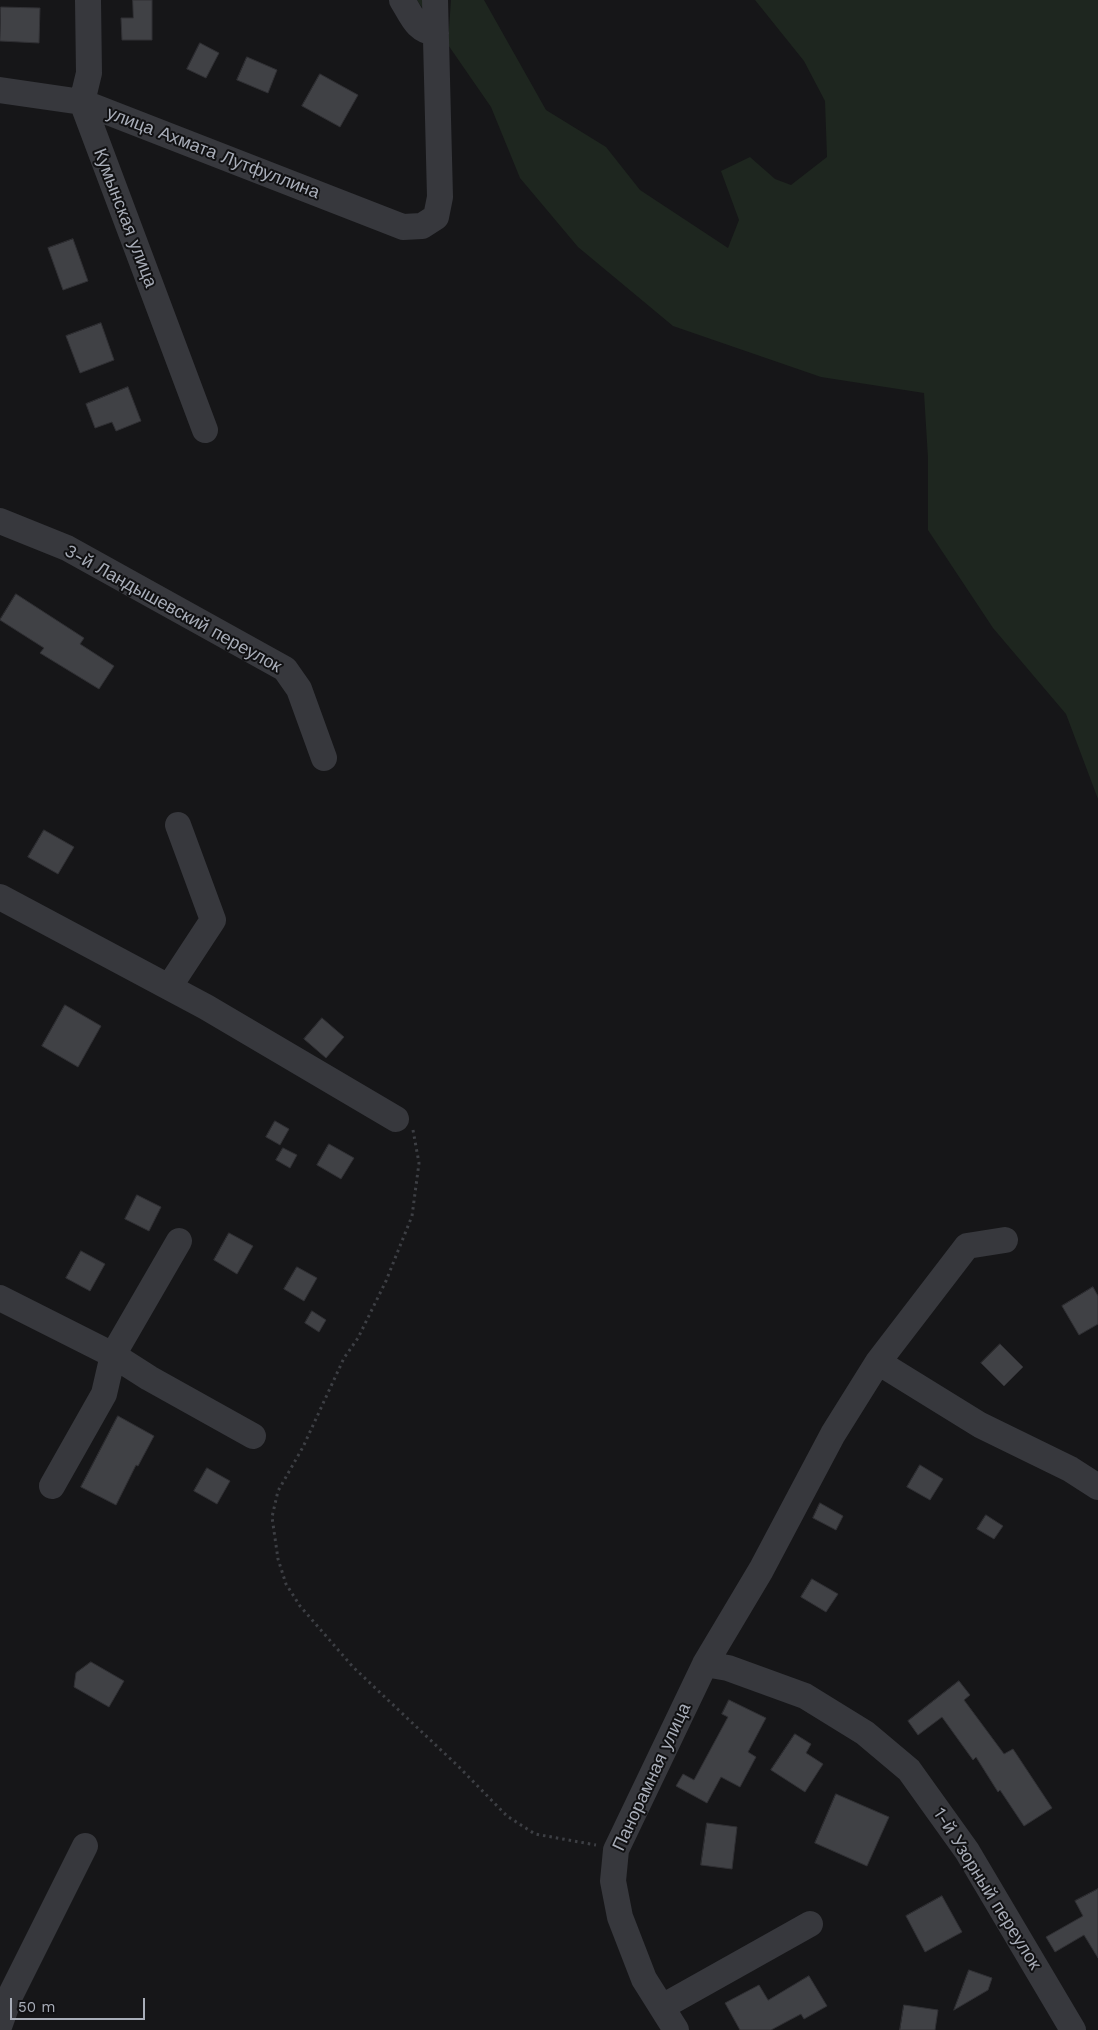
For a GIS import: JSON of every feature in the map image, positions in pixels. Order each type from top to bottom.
[{"type":"street","points":[[82,102],[89,73],[88,0]]},
{"type":"street","points":[[402,0],[419,27],[427,32],[436,33],[435,0]]},
{"type":"street","name":"улица Ахмата Лутфуллина","points":[[0,90],[82,102],[403,227],[422,226],[436,217],[440,197],[436,33]]},
{"type":"street","name":"Кумынская улица","points":[[82,102],[205,430]]},
{"type":"street","name":"3-й Ландышевский переулок","points":[[0,521],[67,548],[285,669],[299,689],[324,758]]},
{"type":"street","points":[[170,987],[213,920],[178,825]]},
{"type":"street","points":[[0,897],[206,1007],[396,1119]]},
{"type":"street","name":"Панорамная улица","points":[[676,2030],[644,1979],[620,1917],[613,1881],[616,1850],[705,1664],[761,1570],[832,1434],[878,1362],[968,1246],[1006,1240]]},
{"type":"street","points":[[52,1486],[104,1394],[113,1355],[180,1242]]},
{"type":"street","points":[[0,1298],[113,1355],[149,1378],[253,1436]]},
{"type":"street","points":[[878,1362],[980,1425],[1070,1469],[1098,1487]]},
{"type":"street","name":"1-й Узорный переулок","points":[[705,1664],[728,1668],[805,1696],[865,1733],[909,1770],[967,1851],[1073,2030]]},
{"type":"street","points":[[0,2024],[10,1996],[85,1846]]},
{"type":"street","points":[[662,2007],[810,1924]]},
{"type":"path","points":[[396,1119],[415,1131],[418,1164],[412,1216],[386,1281],[358,1338],[344,1358],[303,1447],[278,1491],[272,1518],[278,1559],[286,1584],[300,1606],[353,1667],[459,1767],[507,1816],[534,1834],[590,1843],[616,1850]]},
{"type":"shaded area","points":[[417,0],[426,0],[448,43],[451,0],[484,0],[546,110],[606,147],[640,190],[728,248],[739,220],[721,171],[750,157],[775,179],[791,185],[827,157],[825,101],[804,61],[755,0],[1098,0],[1098,799],[1066,714],[993,628],[928,530],[928,458],[924,393],[821,377],[673,326],[578,247],[520,178],[491,107]]},
{"type":"building","points":[[133,0],[152,0],[152,40],[122,40],[121,18],[133,18]]},
{"type":"building","points":[[1,7],[40,8],[39,43],[0,41]]},
{"type":"building","points":[[200,43],[219,53],[206,78],[187,69]]},
{"type":"building","points":[[247,57],[277,70],[268,93],[237,80]]},
{"type":"building","points":[[320,74],[358,95],[340,127],[302,106]]},
{"type":"building","points":[[73,239],[88,281],[63,290],[48,248]]},
{"type":"building","points":[[101,323],[114,360],[80,373],[66,336]]},
{"type":"building","points":[[128,387],[141,421],[116,431],[112,422],[95,428],[86,404]]},
{"type":"building","points":[[16,594],[84,638],[80,644],[114,666],[99,689],[40,653],[44,648],[0,620]]},
{"type":"building","points":[[44,830],[74,847],[58,874],[28,857]]},
{"type":"building","points":[[65,1005],[101,1026],[78,1067],[42,1046]]},
{"type":"building","points":[[322,1018],[344,1037],[326,1058],[304,1039]]},
{"type":"building","points":[[275,1121],[289,1129],[280,1145],[266,1137]]},
{"type":"building","points":[[329,1144],[354,1158],[341,1179],[317,1165]]},
{"type":"building","points":[[283,1148],[297,1155],[290,1168],[276,1160]]},
{"type":"building","points":[[137,1195],[161,1207],[149,1231],[125,1219]]},
{"type":"building","points":[[229,1233],[253,1246],[237,1274],[214,1260]]},
{"type":"building","points":[[81,1251],[105,1264],[90,1291],[66,1278]]},
{"type":"building","points":[[297,1267],[317,1278],[304,1301],[284,1289]]},
{"type":"building","points":[[1093,1287],[1098,1296],[1098,1324],[1079,1335],[1062,1306]]},
{"type":"building","points":[[312,1311],[326,1320],[319,1332],[305,1323]]},
{"type":"building","points":[[1000,1344],[1023,1367],[1004,1386],[981,1363]]},
{"type":"building","points":[[118,1416],[154,1436],[138,1466],[136,1465],[116,1505],[81,1487]]},
{"type":"building","points":[[920,1465],[943,1479],[930,1500],[907,1487]]},
{"type":"building","points":[[207,1468],[230,1481],[217,1504],[194,1491]]},
{"type":"building","points":[[820,1503],[843,1516],[836,1530],[813,1518]]},
{"type":"building","points":[[986,1515],[1003,1526],[994,1539],[977,1529]]},
{"type":"building","points":[[812,1579],[838,1594],[826,1612],[801,1597]]},
{"type":"building","points":[[91,1662],[124,1681],[109,1707],[74,1687],[76,1673]]},
{"type":"building","points":[[959,1681],[970,1695],[964,1700],[1004,1754],[1013,1749],[1052,1808],[1024,1826],[1000,1790],[998,1792],[976,1757],[973,1760],[942,1717],[918,1735],[908,1721]]},
{"type":"building","points":[[729,1700],[766,1718],[748,1752],[756,1757],[740,1787],[721,1777],[707,1803],[676,1786],[683,1774],[694,1780],[728,1717],[722,1714]]},
{"type":"building","points":[[795,1734],[811,1744],[806,1753],[823,1764],[805,1792],[771,1770]]},
{"type":"building","points":[[836,1794],[889,1817],[867,1866],[815,1843]]},
{"type":"building","points":[[707,1823],[737,1827],[732,1869],[701,1865]]},
{"type":"building","points":[[1098,1889],[1098,1958],[1084,1935],[1055,1952],[1046,1937],[1083,1916],[1075,1901]]},
{"type":"building","points":[[942,1896],[962,1932],[925,1952],[906,1916]]},
{"type":"building","points":[[969,1970],[992,1978],[988,1990],[954,2010]]},
{"type":"building","points":[[809,1976],[827,2006],[804,2019],[801,2014],[771,2030],[740,2030],[725,2003],[759,1985],[768,2000]]},
{"type":"building","points":[[904,2005],[938,2010],[935,2030],[900,2030]]}]
